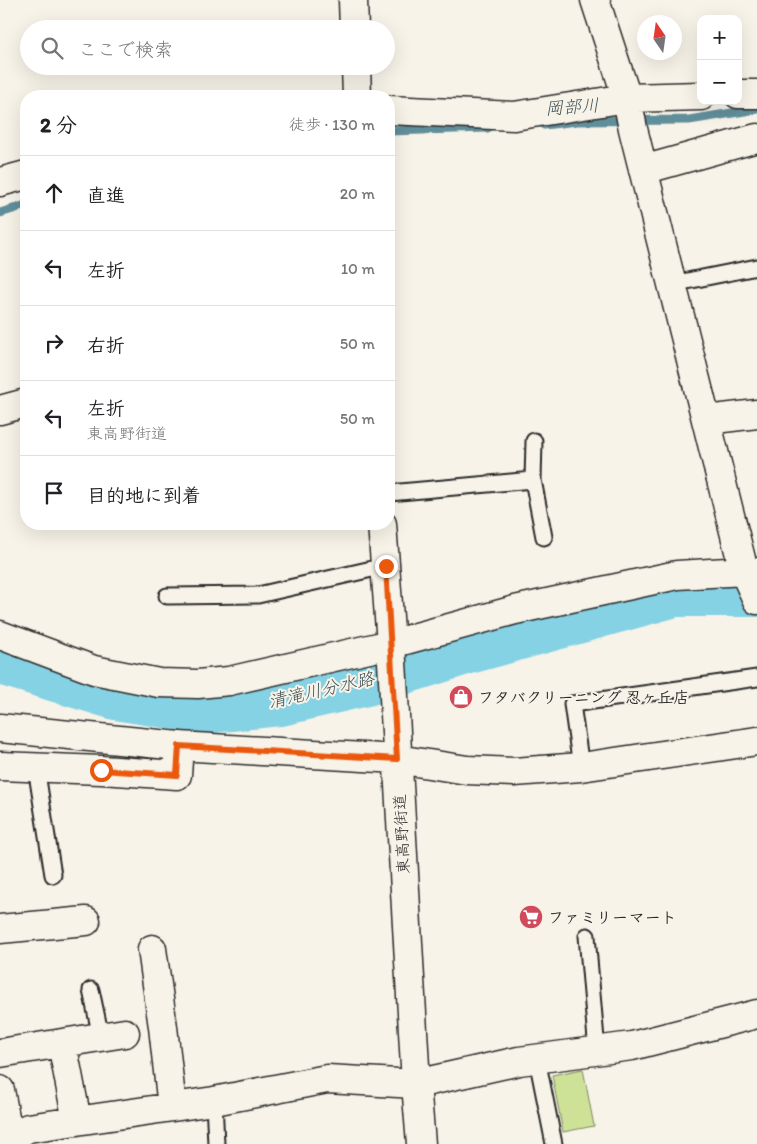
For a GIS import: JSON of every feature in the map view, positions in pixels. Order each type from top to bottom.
[{"type":"street","points":[[353,0],[354,20]]},
{"type":"street","points":[[595,0],[630,112],[706,420],[751,571],[757,600]]},
{"type":"street","points":[[356,75],[357,90]]},
{"type":"street","points":[[742,94],[757,94]]},
{"type":"street","points":[[395,110],[514,116],[630,112],[697,97]]},
{"type":"street","points":[[643,170],[757,138]]},
{"type":"street","points":[[0,182],[20,177]]},
{"type":"street","points":[[0,410],[20,405]]},
{"type":"street","points":[[706,420],[757,414]]},
{"type":"street","name":"東高野街道","points":[[383,530],[421,1144]]},
{"type":"street","points":[[0,634],[94,670],[158,683],[188,684],[229,681],[391,644],[515,610],[677,575],[751,571]]},
{"type":"street","points":[[0,728],[179,746],[397,759],[467,770],[514,772],[581,767],[757,741]]},
{"type":"street","points":[[0,766],[177,775],[179,746]]},
{"type":"street","points":[[0,929],[86,920]]},
{"type":"street","points":[[152,949],[172,1107]]},
{"type":"street","points":[[0,1090],[5,1142],[28,1128],[214,1101],[327,1078],[416,1084],[519,1061],[632,1046],[757,1014]]},
{"type":"street","points":[[0,1053],[113,1035]]},
{"type":"street","points":[[62,1043],[77,1120]]},
{"type":"lane","points":[[672,284],[757,267]]},
{"type":"lane","points":[[534,441],[533,480],[544,537]]},
{"type":"lane","points":[[395,492],[533,480]]},
{"type":"lane","points":[[167,596],[258,595],[386,566]]},
{"type":"lane","points":[[581,767],[572,704],[757,678]]},
{"type":"lane","points":[[36,767],[53,875]]},
{"type":"lane","points":[[588,936],[597,1051]]},
{"type":"lane","points":[[91,990],[113,1035]]},
{"type":"lane","points":[[537,1059],[554,1144]]},
{"type":"lane","points":[[214,1101],[216,1144]]},
{"type":"green space","points":[[583,1069],[594,1126],[563,1132],[552,1075]]},
{"type":"waterway","name":"岡部川","points":[[544,125],[577,121],[689,120],[757,109]]},
{"type":"waterway","name":"岡部川","points":[[395,131],[488,128]]},
{"type":"waterway","name":"岡部川","points":[[0,213],[20,207]]},
{"type":"waterway","name":"清滝川分水路","points":[[0,660],[116,695],[203,709],[281,701],[367,681],[469,649],[675,592],[757,592]]},
{"type":"place","name":"フタバクリーニング 忍ヶ丘店","points":[[461,697]]},
{"type":"place","name":"ファミリーマート","points":[[531,917]]},
{"type":"route","points":[[101,770],[177,775],[179,746],[397,759],[386,566]]}]
